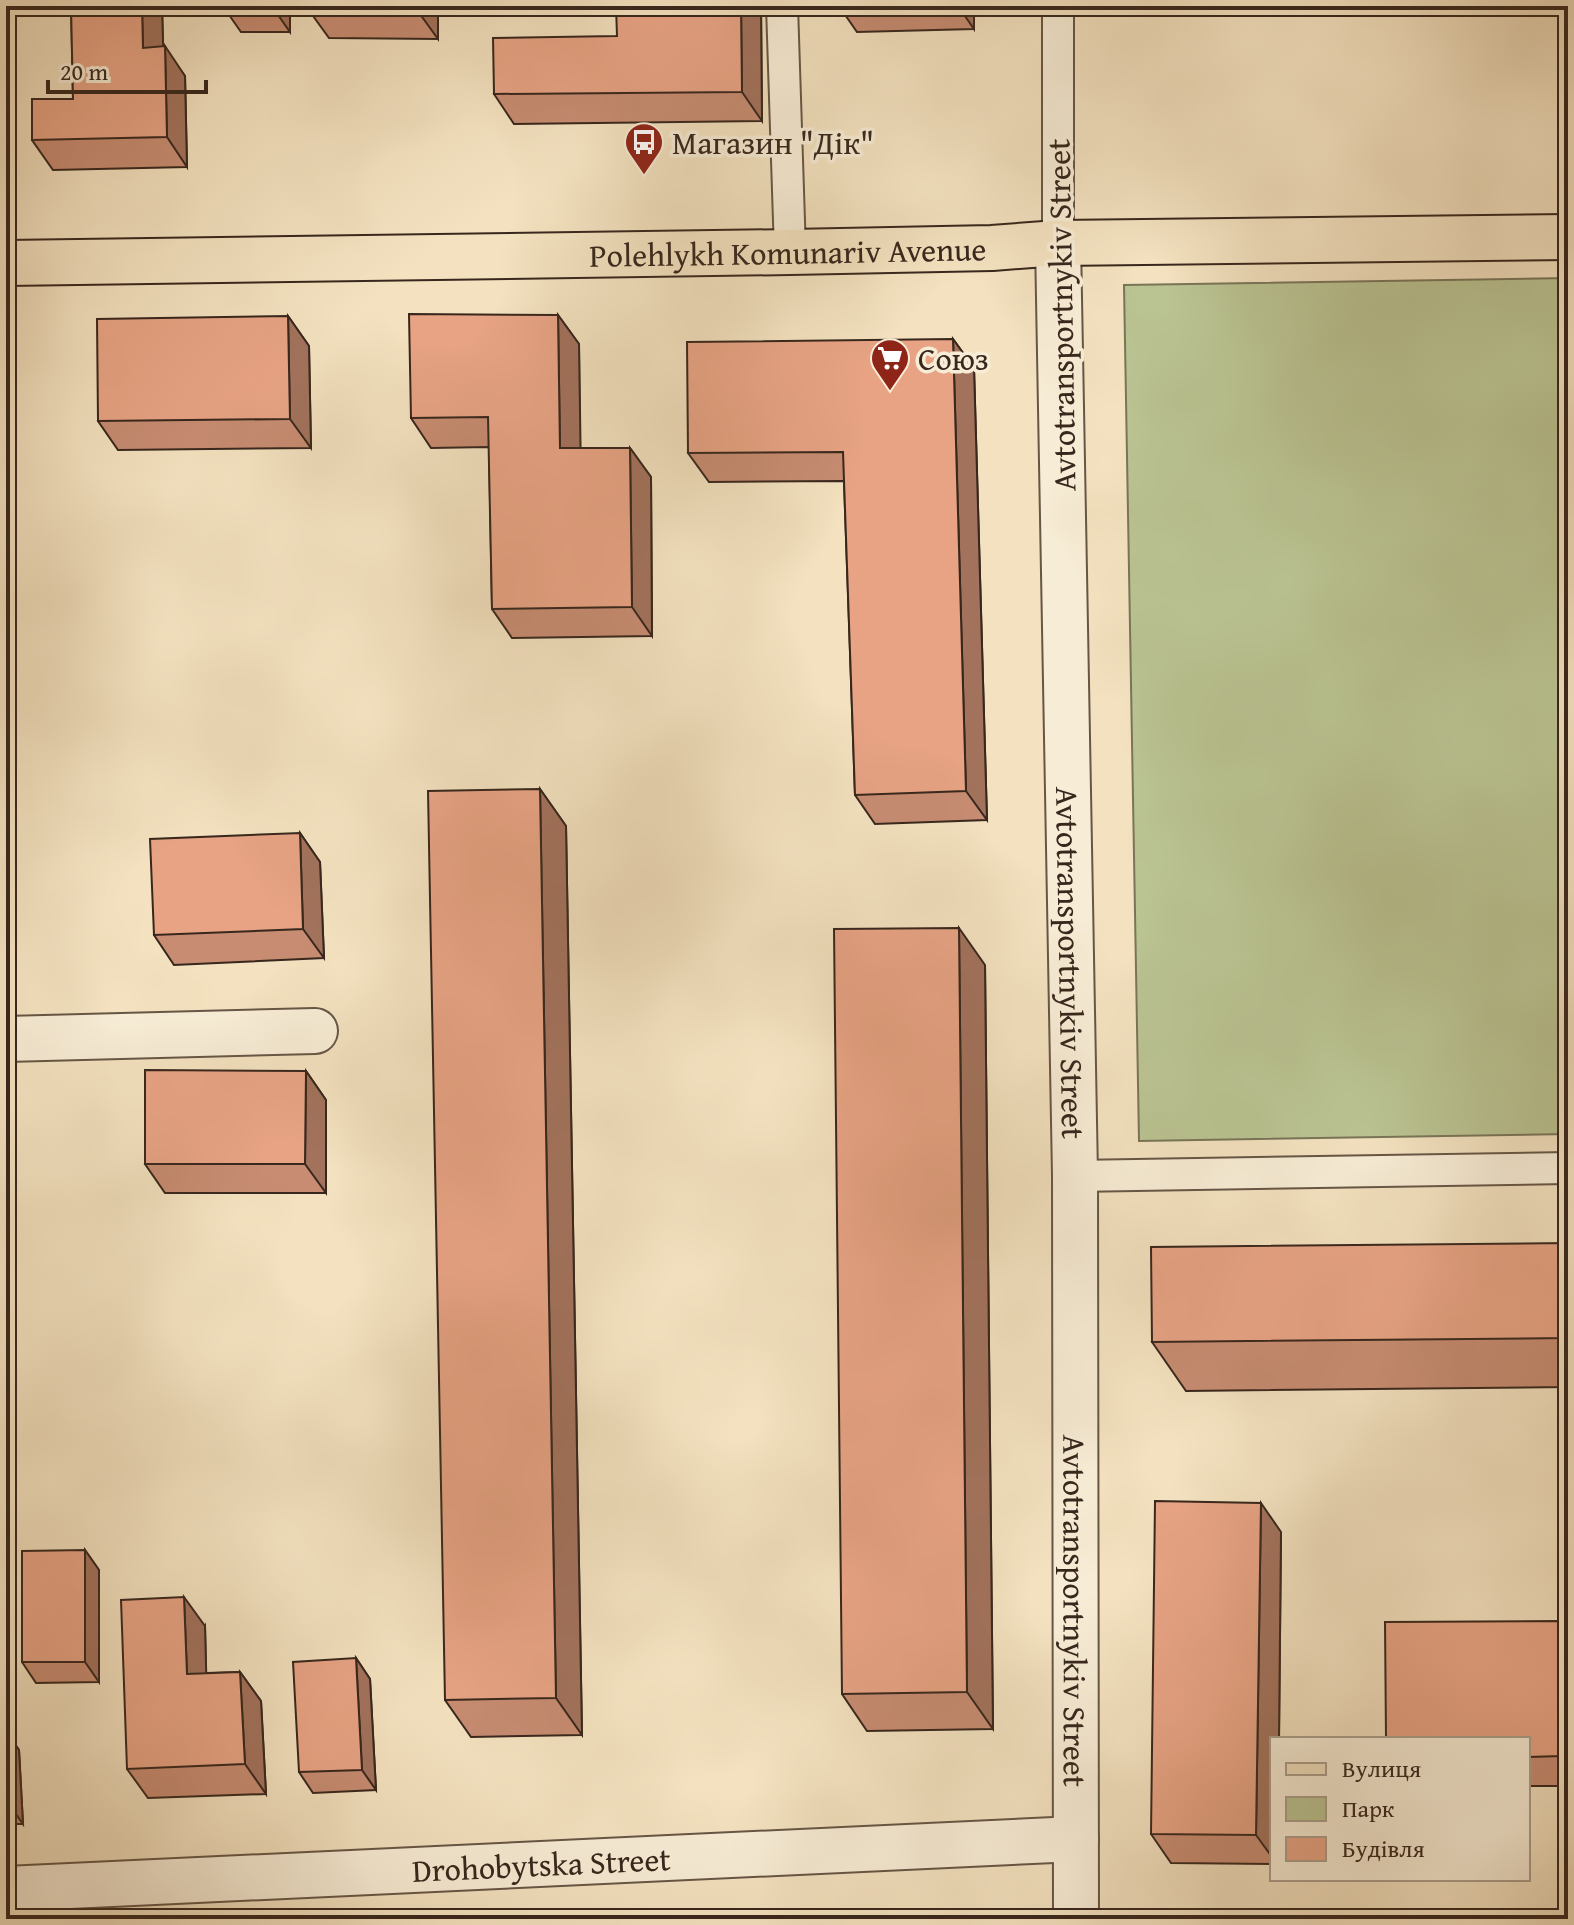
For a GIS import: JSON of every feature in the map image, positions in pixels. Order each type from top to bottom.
[{"type":"main road","name":"Polehlykh Komunariv Avenue","points":[[6,263],[790,252],[992,248],[1058,243],[1568,237]]},
{"type":"street","name":"Avtotransportnykiv Street","points":[[1058,243],[1075,1176],[1076,1919]]},
{"type":"street","points":[[6,1039],[315,1031]]},
{"type":"street","name":"Drohobytska Street","points":[[6,1889],[1076,1839]]},
{"type":"lane","points":[[782,6],[790,252]]},
{"type":"lane","name":"Avtotransportnykiv Street","points":[[1058,6],[1058,243]]},
{"type":"lane","points":[[1075,1176],[1568,1168]]},
{"type":"green space","points":[[1568,278],[1568,1134],[1139,1141],[1124,285]]},
{"type":"building","points":[[71,6],[142,6],[143,48],[165,46],[167,137],[32,140],[32,99],[73,99]]},
{"type":"building","points":[[227,6],[276,6],[276,12],[227,12]]},
{"type":"building","points":[[308,6],[417,6],[417,10],[308,9]]},
{"type":"building","points":[[616,6],[741,6],[742,92],[494,94],[493,38],[617,36]]},
{"type":"building","points":[[409,314],[558,315],[560,448],[630,448],[632,607],[492,609],[488,417],[411,418]]},
{"type":"building","points":[[288,316],[290,419],[98,421],[97,319]]},
{"type":"building","points":[[953,339],[966,791],[855,795],[843,452],[688,453],[687,342]]},
{"type":"building","points":[[540,789],[556,1698],[445,1700],[428,791]]},
{"type":"building","points":[[300,833],[303,929],[154,935],[150,839]]},
{"type":"building","points":[[959,928],[967,1692],[842,1694],[834,929]]},
{"type":"building","points":[[145,1070],[306,1071],[305,1164],[145,1164]]},
{"type":"building","points":[[1568,1243],[1568,1338],[1152,1342],[1151,1247]]},
{"type":"building","points":[[1155,1501],[1261,1503],[1256,1835],[1151,1834]]},
{"type":"building","points":[[85,1550],[85,1662],[22,1662],[22,1551]]},
{"type":"building","points":[[184,1597],[187,1674],[240,1672],[245,1764],[127,1769],[121,1600]]},
{"type":"building","points":[[1561,1621],[1562,1756],[1530,1757],[1530,1737],[1386,1737],[1385,1622]]},
{"type":"building","points":[[356,1658],[362,1770],[299,1772],[293,1662]]},
{"type":"building","points":[[6,1751],[8,1803],[6,1804]]},
{"type":"building","points":[[972,1912],[972,1919],[872,1919],[872,1913]]},
{"type":"place","name":"Магазин \"Дік\"","points":[[644,176]]},
{"type":"place","name":"Союз","points":[[890,392]]}]
